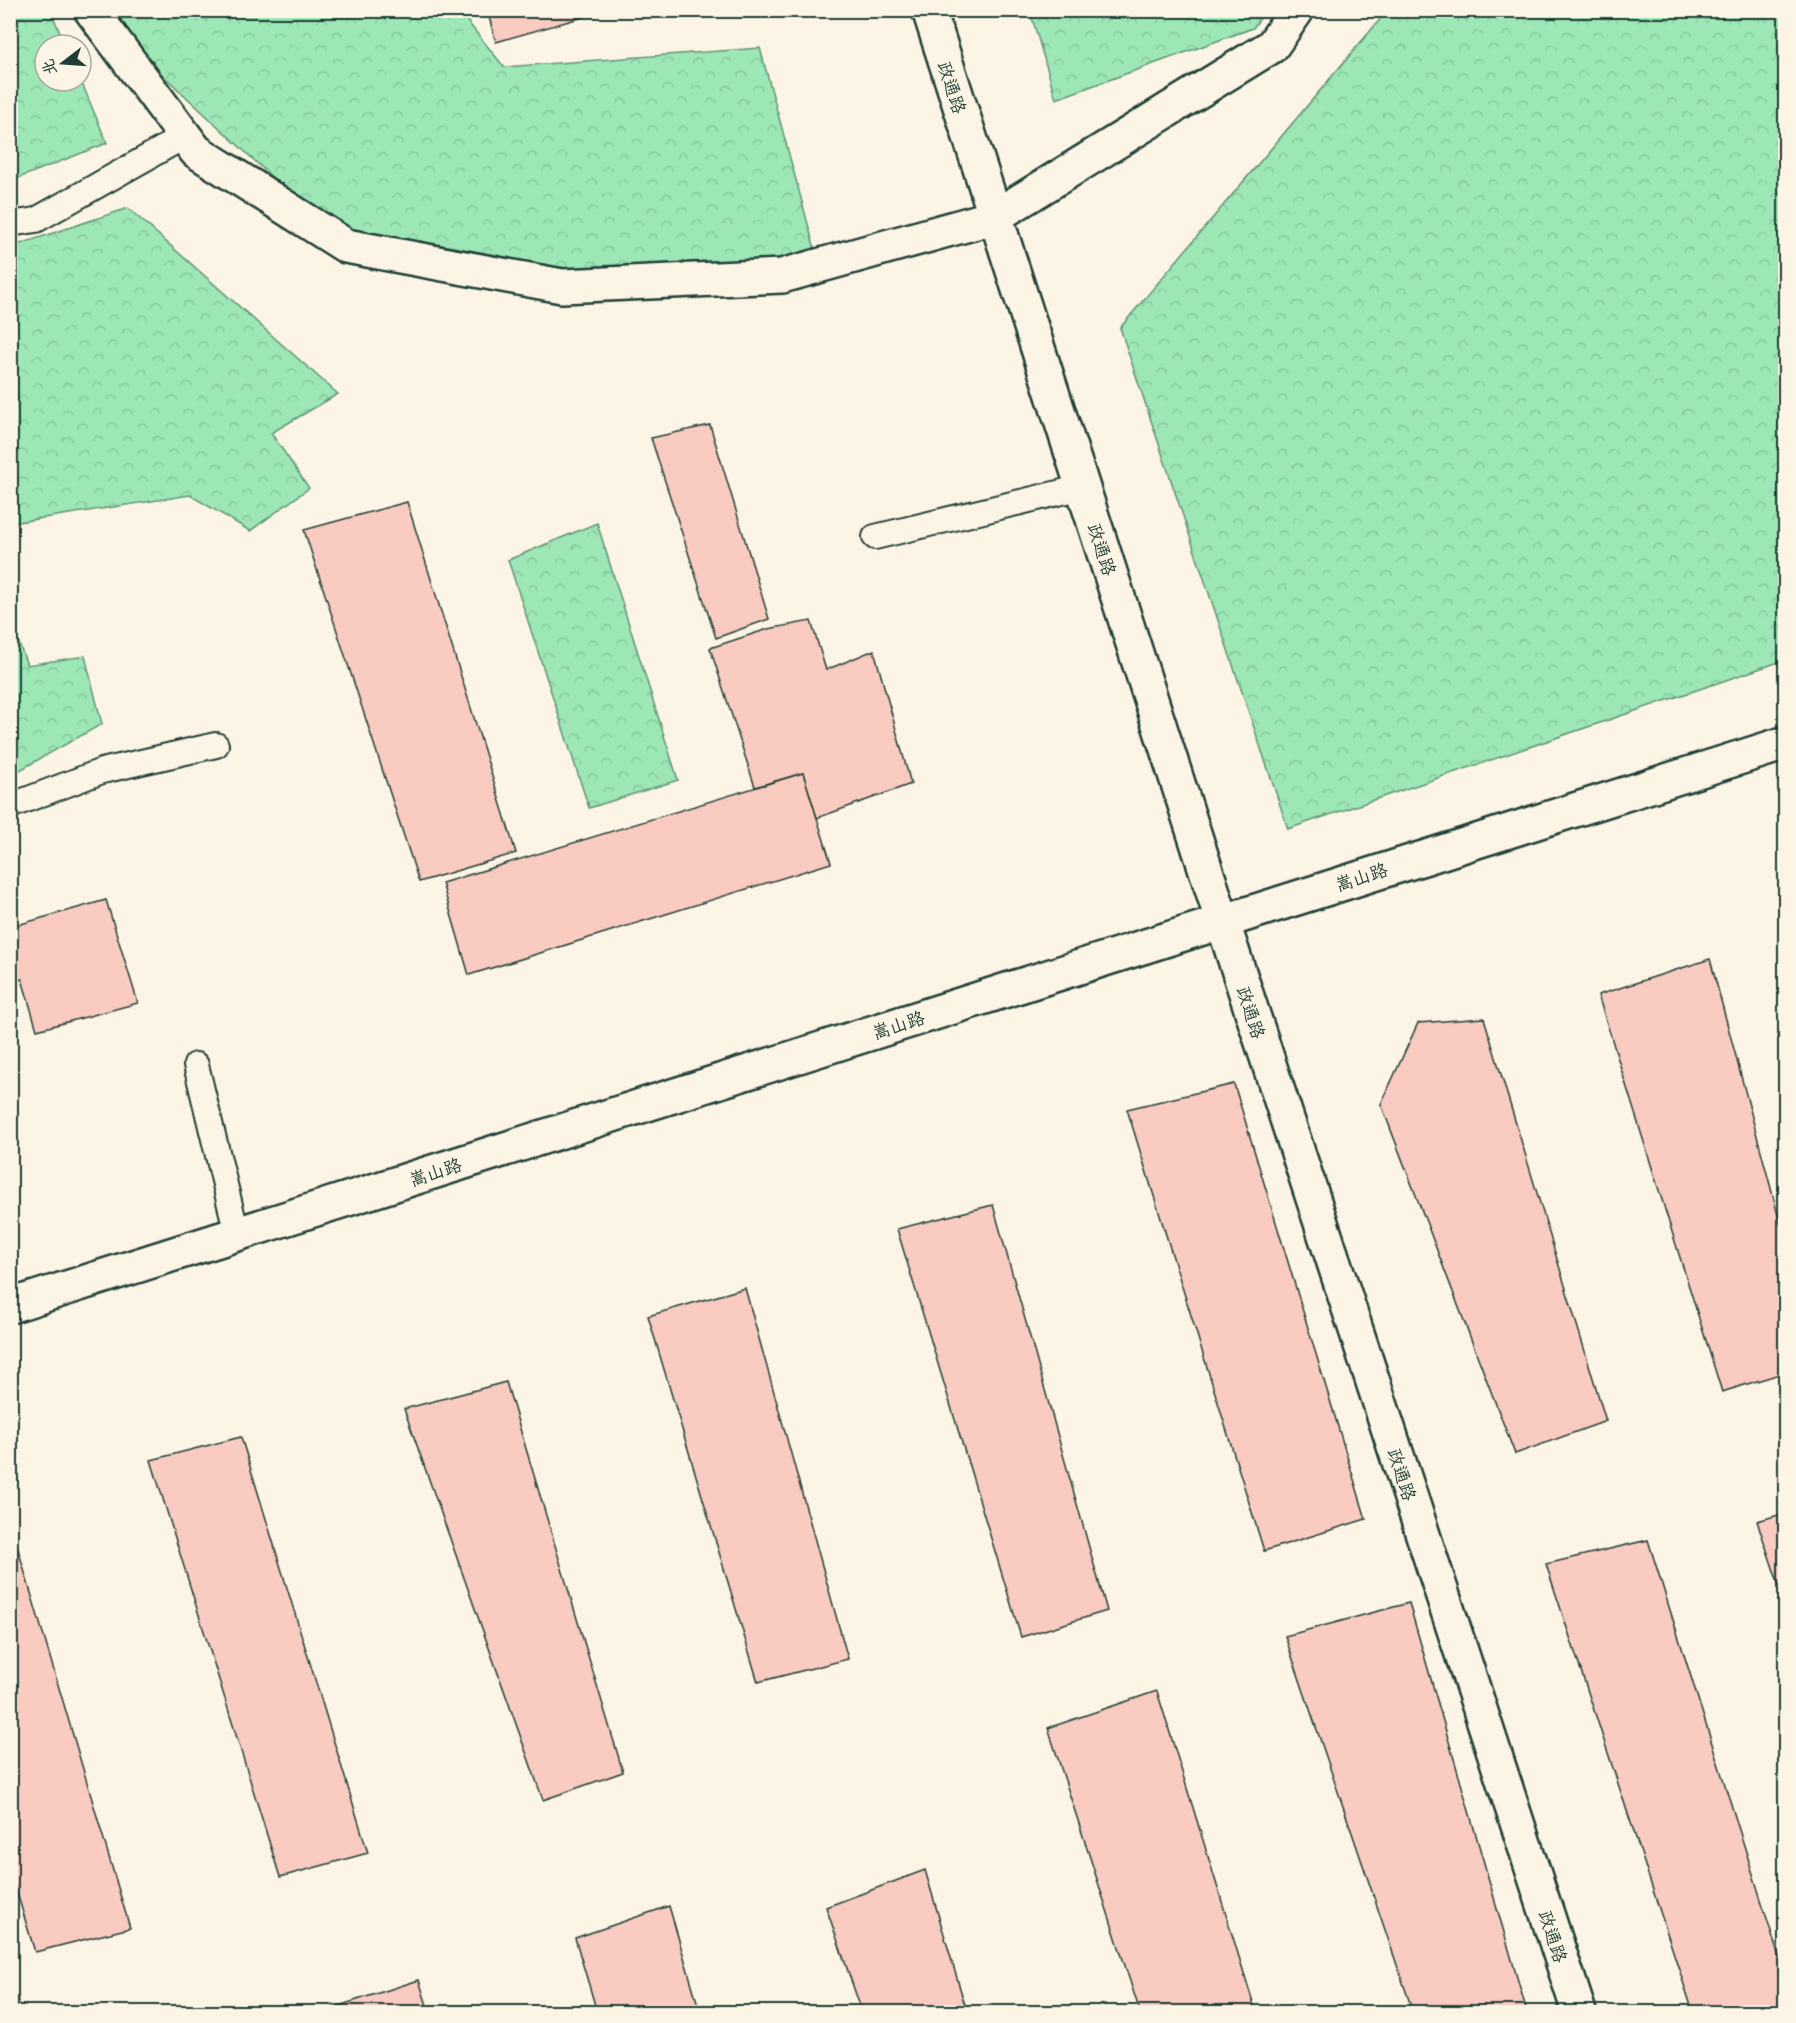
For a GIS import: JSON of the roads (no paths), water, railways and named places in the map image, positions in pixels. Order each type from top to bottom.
[{"type":"street","points":[[91,10],[196,151],[346,246],[562,286],[782,276],[994,217],[1272,46],[1297,10]]},
{"type":"street","name":"政通路","points":[[929,10],[1222,920],[1579,2013]]},
{"type":"street","name":"嵩山路","points":[[10,1306],[1785,742]]},
{"type":"lane","points":[[10,224],[36,220],[185,136]]},
{"type":"lane","points":[[875,537],[1083,487]]},
{"type":"lane","points":[[10,806],[102,771],[216,745]]},
{"type":"lane","points":[[196,1065],[237,1234]]}]
